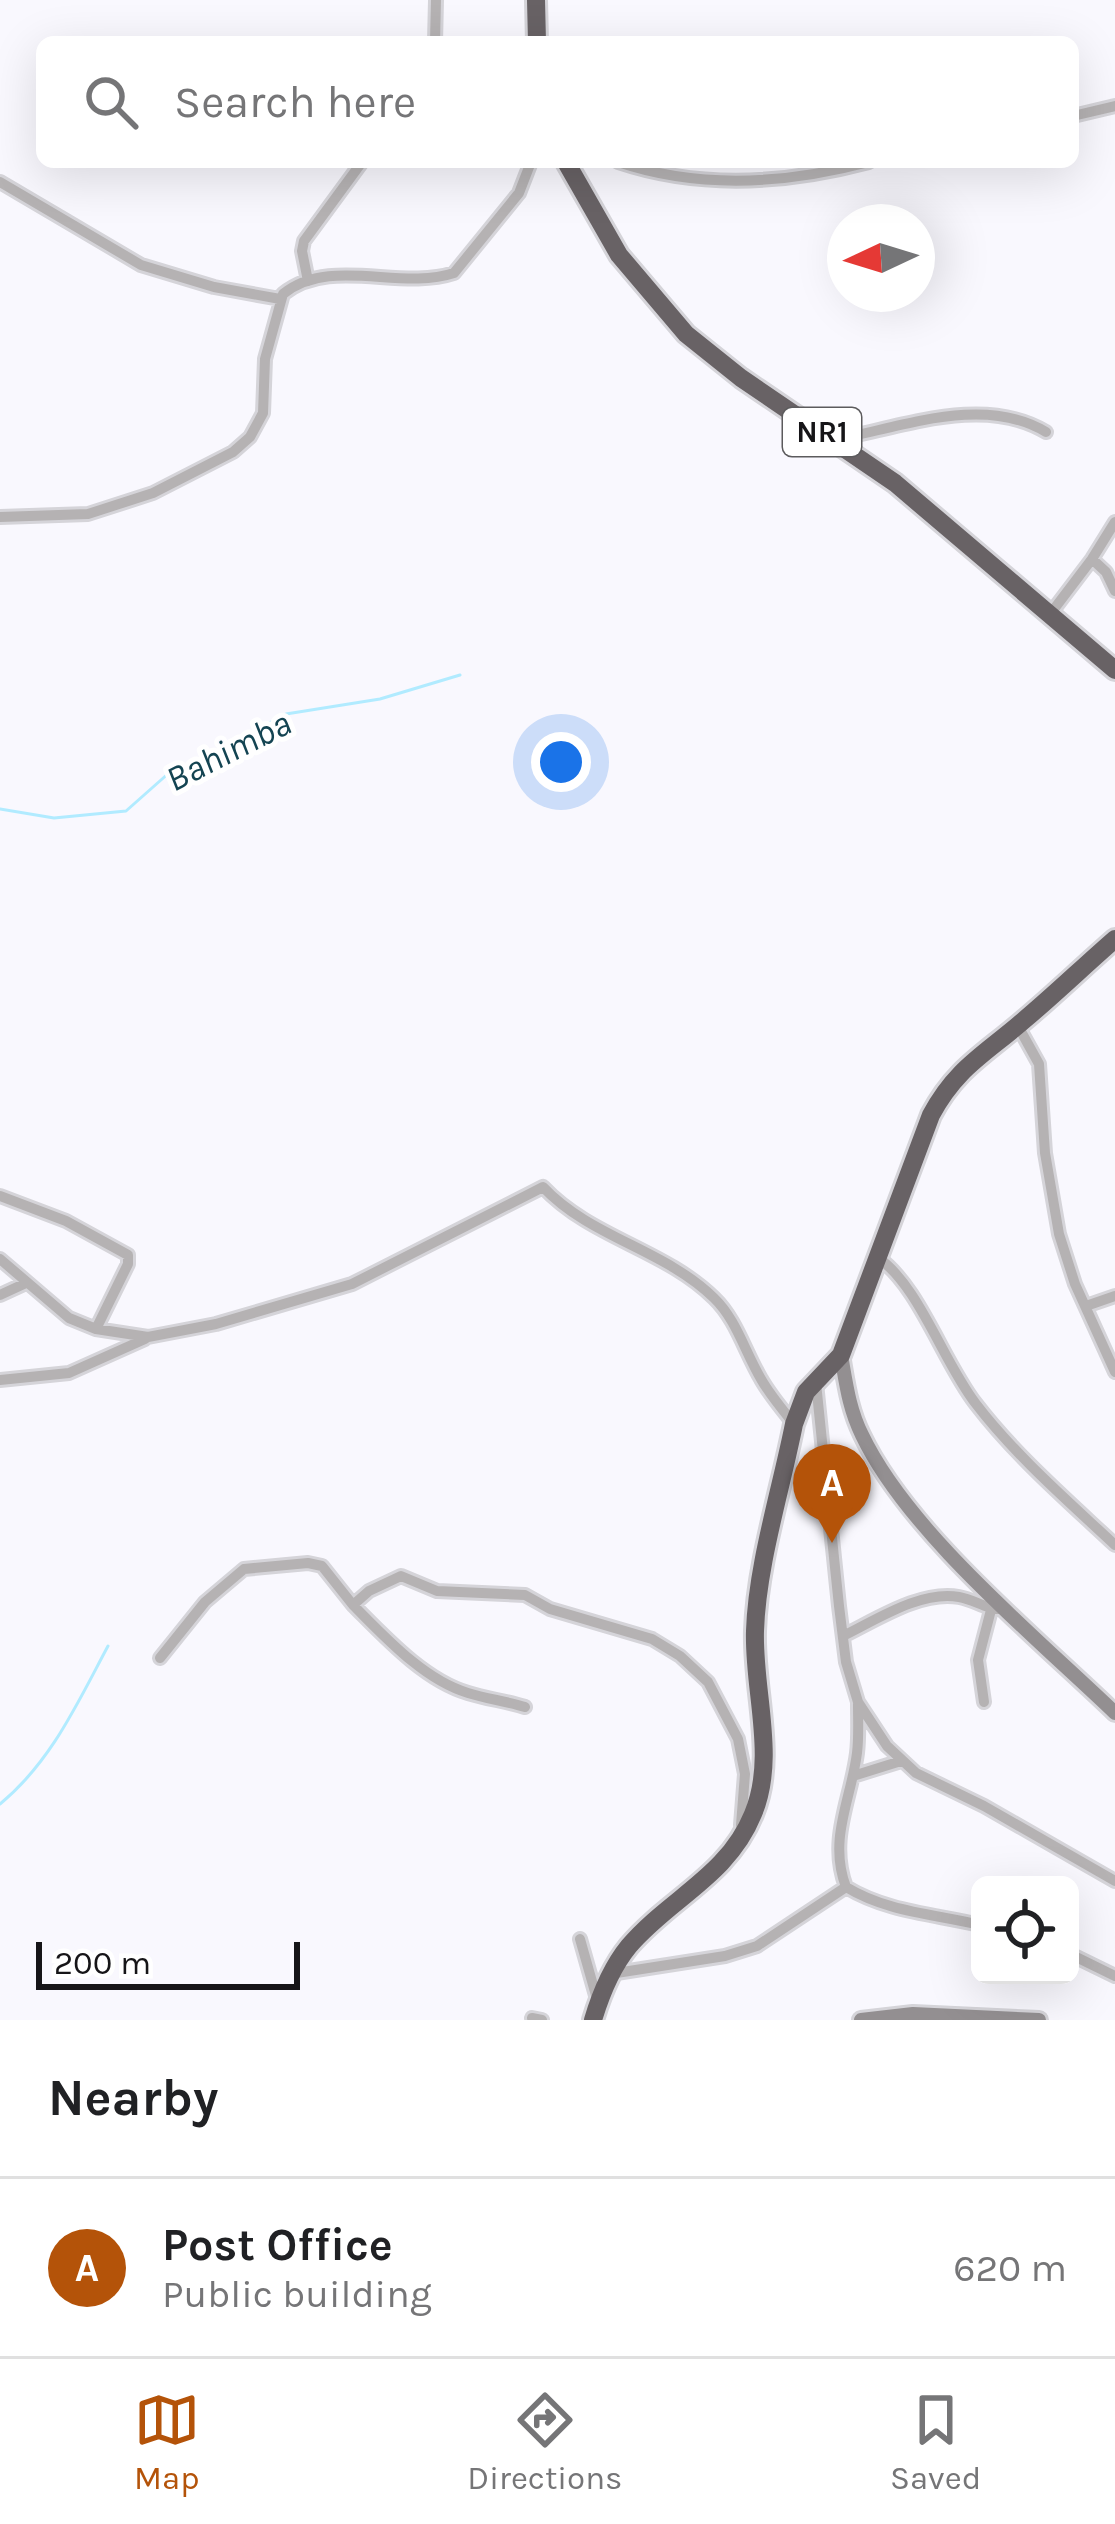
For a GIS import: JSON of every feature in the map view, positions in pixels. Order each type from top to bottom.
[{"type":"highway","points":[[536,0],[537,36]]},
{"type":"highway","name":"NR1","points":[[569,168],[619,255],[686,334],[741,378],[895,483],[1115,670]]},
{"type":"highway","points":[[595,2011],[610,1974],[638,1936],[708,1880],[740,1840],[757,1805],[762,1777],[755,1628],[794,1424],[816,1379],[841,1355],[941,1096],[973,1058],[1018,1026],[1115,939]]},
{"type":"street","points":[[434,36],[436,0]]},
{"type":"street","points":[[1079,115],[1115,106]]},
{"type":"street","points":[[308,280],[304,241],[358,168]]},
{"type":"street","points":[[0,517],[88,514],[153,493],[233,452],[250,437],[263,412],[265,359],[280,298],[308,280],[379,274],[418,279],[454,272],[519,193],[529,168]]},
{"type":"street","points":[[637,168],[721,183],[839,168]]},
{"type":"street","points":[[0,182],[141,265],[214,287],[280,298]]},
{"type":"street","points":[[833,440],[972,414],[1009,417],[1046,432]]},
{"type":"street","points":[[1051,613],[1115,522]]},
{"type":"street","points":[[1092,559],[1106,572],[1115,591]]},
{"type":"street","points":[[1018,1026],[1039,1064],[1051,1192],[1066,1257],[1115,1372]]},
{"type":"street","points":[[0,1380],[69,1373],[148,1337],[216,1324],[352,1284],[543,1187],[570,1214],[653,1255],[713,1297],[732,1321],[770,1395],[794,1424]]},
{"type":"street","points":[[0,1196],[65,1221],[128,1255],[96,1330]]},
{"type":"street","points":[[877,1257],[901,1279],[978,1408],[1115,1545]]},
{"type":"street","points":[[0,1259],[69,1318],[96,1330],[148,1337]]},
{"type":"street","points":[[0,1295],[26,1283]]},
{"type":"street","points":[[1085,1306],[1115,1296]]},
{"type":"street","points":[[841,1355],[850,1406],[872,1456],[999,1609],[1115,1712]]},
{"type":"street","points":[[816,1379],[843,1636],[857,1702],[858,1751],[839,1830],[838,1855],[846,1887],[870,1902],[971,1923]]},
{"type":"street","points":[[160,1658],[205,1602],[244,1569],[308,1563],[322,1566],[393,1645],[435,1676],[465,1693],[525,1707]]},
{"type":"street","points":[[353,1605],[369,1591],[408,1576],[437,1591],[525,1595],[550,1609],[665,1647],[708,1682],[738,1739],[746,1774],[740,1840]]},
{"type":"street","points":[[843,1636],[934,1598],[961,1597],[999,1609]]},
{"type":"street","points":[[984,1702],[978,1660],[999,1609]]},
{"type":"street","points":[[857,1702],[901,1761],[916,1773],[1115,1881]]},
{"type":"street","points":[[853,1776],[901,1761]]},
{"type":"street","points":[[610,1974],[725,1956],[757,1946],[846,1887]]},
{"type":"street","points":[[580,1939],[595,2011]]},
{"type":"street","points":[[1079,1958],[1115,1976]]},
{"type":"street","points":[[862,2020],[914,2014],[1039,2020]]},
{"type":"waterway","name":"Bahimba","points":[[0,809],[54,818],[126,811],[170,772],[286,714],[380,699],[460,675]]},
{"type":"waterway","points":[[0,1804],[48,1751],[108,1646]]},
{"type":"place","name":"Post Office","points":[[832,1543]]}]
